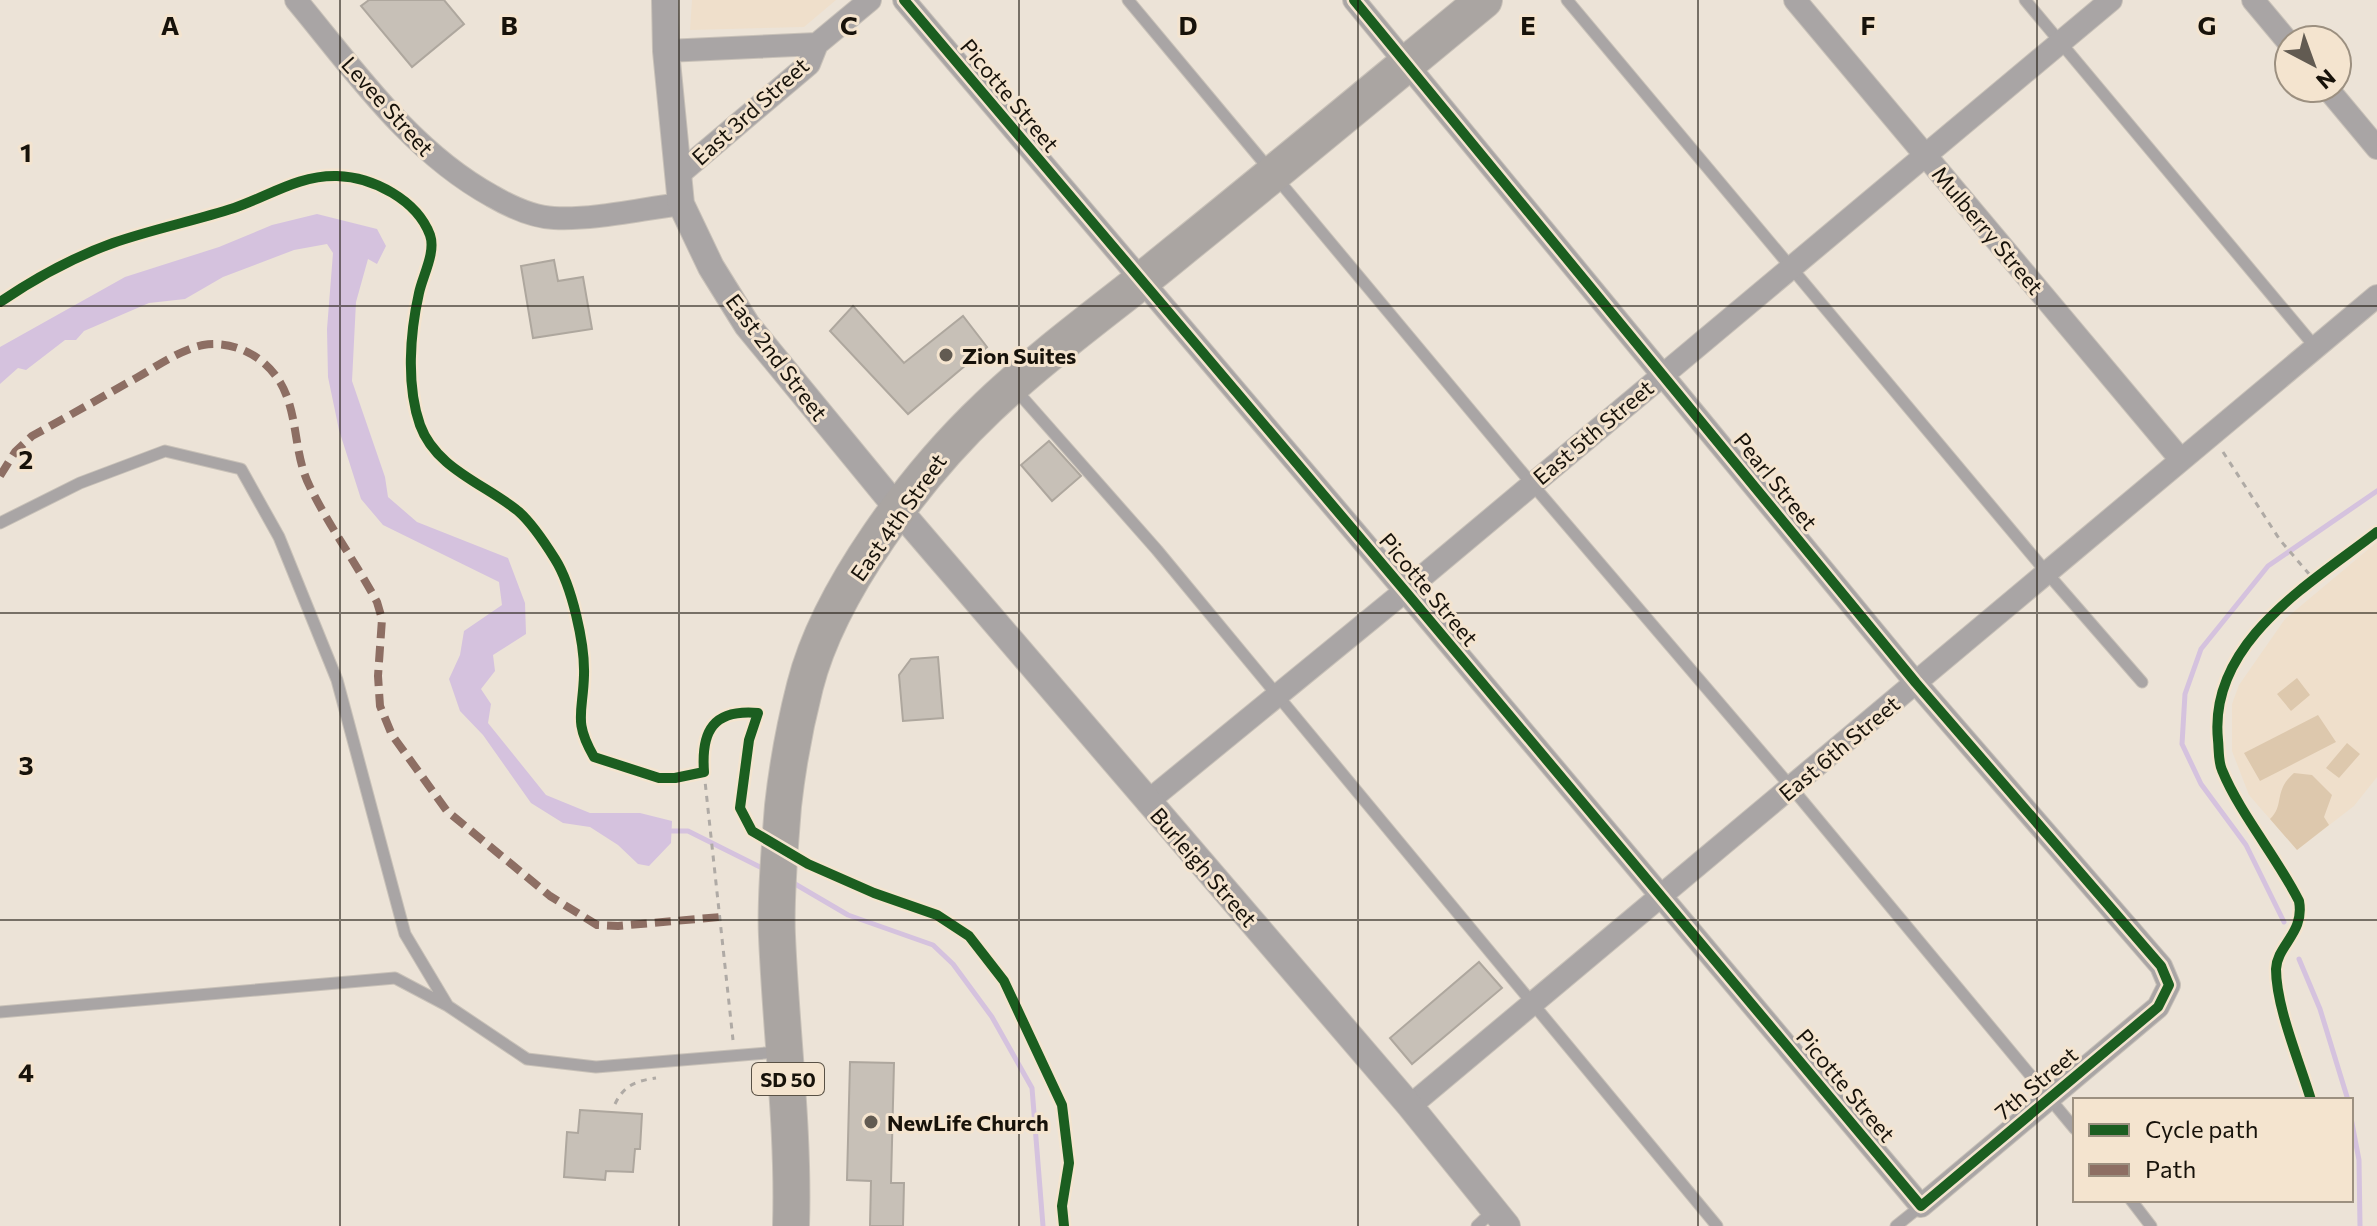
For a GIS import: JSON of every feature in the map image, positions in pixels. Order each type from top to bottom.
[{"type":"highway","name":"East 4th Street","points":[[791,1226],[792,1158],[787,1051],[776,932],[784,804],[805,684],[843,596],[898,509],[947,448],[1012,385],[1484,0]]},
{"type":"street","name":"Levee Street","points":[[296,0],[422,147],[475,187],[507,205],[531,215],[554,219],[681,204]]},
{"type":"street","name":"East 2nd Street","points":[[665,0],[666,51],[681,204],[711,267],[747,325],[898,509]]},
{"type":"street","name":"East 3rd Street","points":[[678,175],[809,64],[817,44],[870,0]]},
{"type":"street","name":"Picotte Street","points":[[904,0],[1921,1206]]},
{"type":"street","name":"Pearl Street","points":[[1354,0],[1916,683],[2161,966],[2169,985]]},
{"type":"street","name":"Mulberry Street","points":[[1795,0],[2181,460]]},
{"type":"street","name":"East 5th Street","points":[[1147,802],[1405,591],[2111,0]]},
{"type":"street","points":[[2253,0],[2273,24]]},
{"type":"street","name":"East 3rd Street","points":[[666,51],[817,44]]},
{"type":"street","points":[[2340,104],[2377,148]]},
{"type":"street","name":"East 6th Street","points":[[1410,1106],[2377,296]]},
{"type":"street","name":"Burleigh Street","points":[[898,509],[1410,1106],[1493,1221]]},
{"type":"street","name":"7th Street","points":[[1921,1206],[2158,1007],[2169,985]]},
{"type":"lane","points":[[1128,0],[2073,1126]]},
{"type":"lane","points":[[1567,0],[2142,682]]},
{"type":"lane","points":[[2025,0],[2316,348]]},
{"type":"lane","points":[[1012,385],[1157,550],[1717,1226]]},
{"type":"lane","points":[[0,523],[80,483],[165,451],[241,469],[279,537],[337,680],[405,934],[448,1006]]},
{"type":"lane","points":[[0,1012],[395,978],[448,1006],[527,1059],[596,1067],[787,1051]]},
{"type":"lane","points":[[2133,1202],[2151,1226]]},
{"type":"lane","points":[[1896,1226],[1921,1206]]},
{"type":"path","points":[[2218,446],[2280,540],[2315,581]]},
{"type":"path","points":[[2305,589],[2327,571]]},
{"type":"path","points":[[690,775],[704,767],[733,1054]]},
{"type":"path","points":[[615,1104],[621,1091],[632,1083],[656,1078]]},
{"type":"shaded area","points":[[692,0],[836,0],[804,27],[690,30]]},
{"type":"shaded area","points":[[317,214],[377,229],[386,246],[377,264],[368,259],[356,302],[352,381],[385,477],[388,497],[417,522],[508,558],[525,603],[526,634],[493,655],[495,671],[481,689],[491,704],[488,723],[546,795],[590,813],[640,813],[672,821],[671,843],[649,866],[638,864],[618,845],[590,827],[563,823],[531,803],[483,735],[460,711],[449,679],[460,655],[464,631],[502,605],[499,582],[383,525],[361,499],[339,430],[328,377],[327,329],[333,253],[327,244],[294,250],[223,277],[185,299],[149,303],[84,331],[76,340],[65,340],[26,370],[18,368],[0,384],[0,347],[125,277],[219,247],[272,225]]},
{"type":"shaded area","points":[[2377,542],[2377,777],[2354,806],[2297,850],[2249,795],[2232,751],[2232,704],[2239,685],[2285,619]]},
{"type":"shaded area","points":[[2297,678],[2310,695],[2291,711],[2277,694]]},
{"type":"shaded area","points":[[2318,715],[2336,742],[2260,781],[2244,753]]},
{"type":"shaded area","points":[[2347,743],[2360,754],[2339,778],[2326,768]]},
{"type":"shaded area","points":[[2294,773],[2312,775],[2332,795],[2324,817],[2329,825],[2297,850],[2270,819],[2284,786]]},
{"type":"building","points":[[369,0],[444,0],[464,24],[412,67],[361,6]]},
{"type":"building","points":[[554,260],[558,281],[583,277],[592,329],[533,338],[521,266]]},
{"type":"building","name":"Zion Suites","points":[[853,306],[904,363],[963,316],[987,347],[908,414],[830,331]]},
{"type":"building","points":[[1049,441],[1081,476],[1052,501],[1021,465]]},
{"type":"building","points":[[938,657],[943,718],[903,721],[899,675],[911,659]]},
{"type":"building","points":[[1479,962],[1502,988],[1412,1064],[1390,1038]]},
{"type":"building","name":"NewLife Church","points":[[850,1062],[894,1063],[891,1183],[904,1183],[903,1226],[870,1226],[871,1181],[847,1180]]},
{"type":"building","points":[[580,1110],[642,1114],[640,1149],[635,1149],[633,1172],[606,1171],[605,1180],[564,1177],[567,1132],[578,1133]]},
{"type":"waterway","points":[[2284,922],[2246,845],[2201,784],[2182,744],[2185,694],[2201,649],[2268,566],[2377,491]]},
{"type":"waterway","points":[[672,831],[688,831],[766,870]]},
{"type":"waterway","points":[[790,881],[848,915],[933,945],[953,964],[992,1017],[1032,1088],[1043,1226]]},
{"type":"waterway","points":[[2299,959],[2320,1009],[2347,1098]]},
{"type":"waterway","points":[[2353,1128],[2359,1160],[2360,1226]]},
{"type":"marked path","points":[[0,476],[15,452],[32,436],[177,354],[194,347],[215,344],[237,348],[257,358],[273,373],[286,394],[310,487],[377,602],[382,619],[378,676],[380,706],[392,735],[447,811],[550,896],[597,925],[720,917]]},
{"type":"cycle path","points":[[904,0],[1921,1206],[2158,1007],[2169,985],[2161,966],[1916,683],[1354,0]]},
{"type":"cycle path","points":[[0,302],[55,269],[113,243],[234,208],[310,179],[351,177],[379,186],[404,201],[424,222],[431,242],[412,342],[411,376],[420,425],[427,440],[449,464],[523,516],[543,540],[561,570],[580,632],[584,662],[581,725],[594,757],[659,778],[704,772],[705,745],[713,726],[730,715],[758,713],[749,740],[740,808],[752,831],[808,864],[874,893],[937,915],[969,936],[1004,981],[1062,1105],[1069,1163],[1062,1206],[1064,1226]]},
{"type":"cycle path","points":[[2310,1098],[2284,1017],[2276,969],[2298,922],[2299,901],[2222,770],[2218,740],[2219,705],[2229,673],[2246,645],[2269,619],[2322,573],[2377,532]]},
{"type":"place","name":"Zion Suites","points":[[946,355]]},
{"type":"place","name":"NewLife Church","points":[[871,1122]]}]
